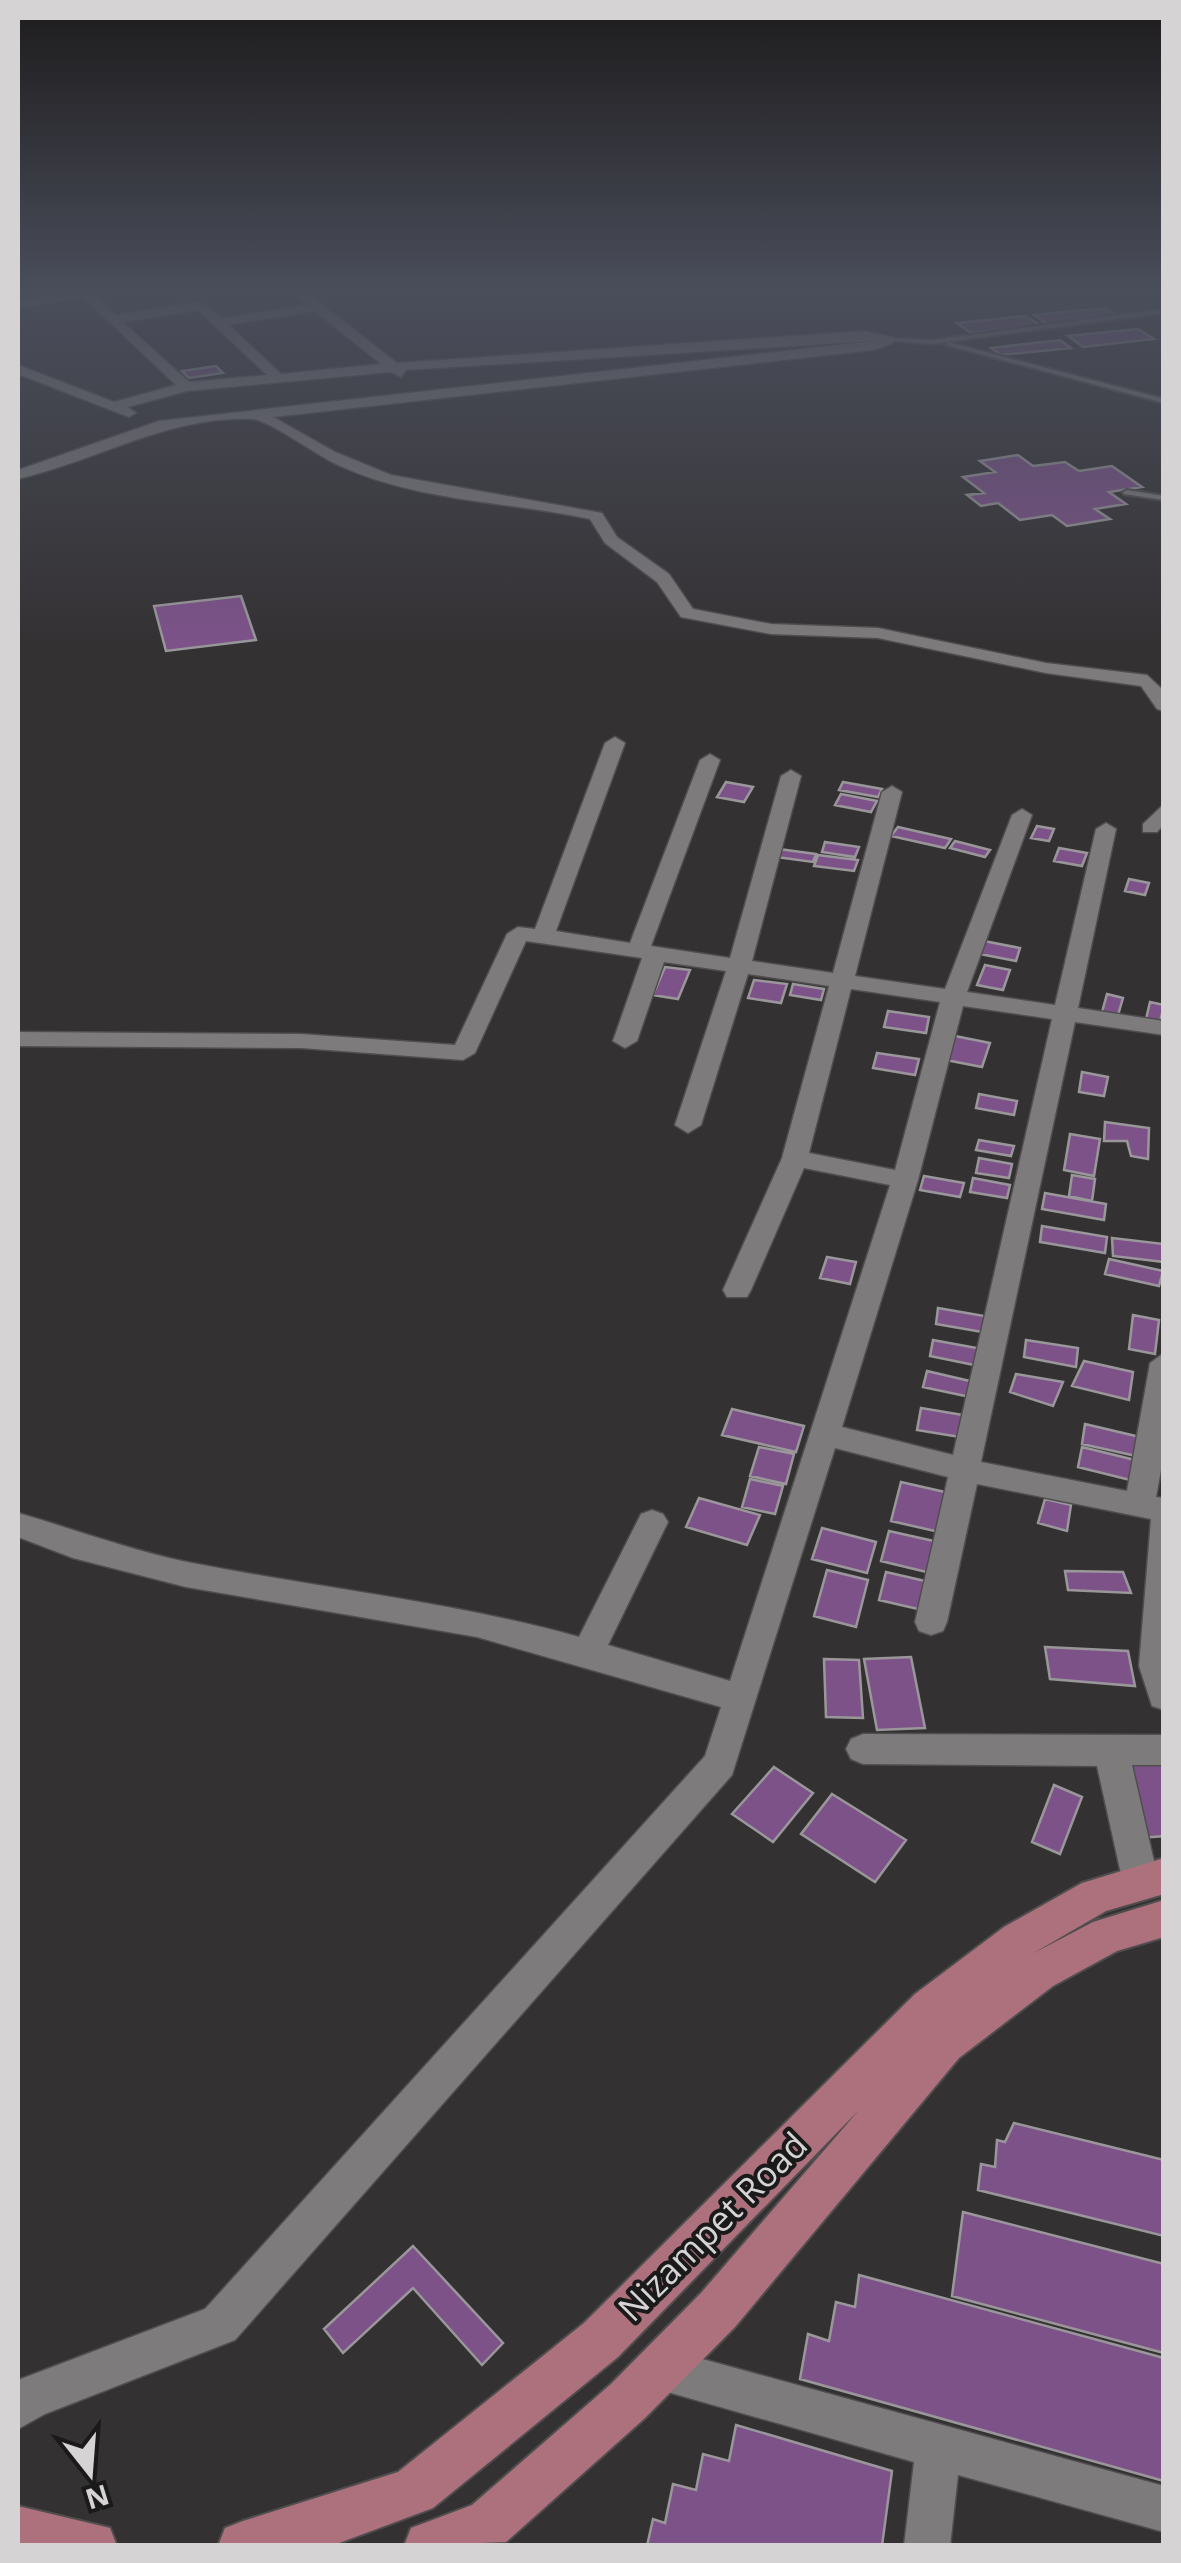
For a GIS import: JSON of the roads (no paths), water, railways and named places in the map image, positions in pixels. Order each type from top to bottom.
[{"type":"main road","name":"Nizampet Road","points":[[429,2546],[495,2535],[718,2310],[944,2044],[1038,1972],[1107,1936],[1156,1893]]},
{"type":"main road","name":"Nizampet Road","points":[[243,2546],[366,2510],[430,2479],[601,2340],[930,2008],[1018,1940],[1096,1896],[1156,1893]]},
{"type":"main road","points":[[18,2530],[92,2546]]},
{"type":"street","points":[[122,410],[158,424]]},
{"type":"street","points":[[18,476],[158,424],[307,410]]},
{"type":"street","points":[[260,415],[322,456],[406,485],[551,504],[596,516],[610,540],[663,578],[687,612],[770,630],[878,633],[1046,668],[1155,682],[1164,705]]},
{"type":"street","points":[[542,936],[614,743]]},
{"type":"street","points":[[625,1041],[647,952],[710,760]]},
{"type":"street","points":[[688,1125],[739,966],[791,776]]},
{"type":"street","points":[[738,1290],[795,1158],[892,792]]},
{"type":"street","points":[[1150,828],[1164,810]]},
{"type":"street","points":[[18,2407],[31,2397],[220,2324],[720,1764],[904,1180],[952,998],[1022,815]]},
{"type":"street","points":[[931,1622],[1106,829]]},
{"type":"street","points":[[18,1040],[301,1041],[464,1053],[518,934],[1164,1028]]},
{"type":"street","points":[[795,1158],[904,1180]]},
{"type":"street","points":[[1164,1364],[1156,1512],[1156,1666],[1164,1696]]},
{"type":"street","points":[[825,1434],[1156,1512]]},
{"type":"street","points":[[587,1655],[652,1522]]},
{"type":"street","points":[[18,1525],[61,1543],[206,1576],[478,1624],[741,1698]]},
{"type":"street","points":[[863,1749],[1164,1750]]},
{"type":"street","points":[[1111,1752],[1156,1893]]},
{"type":"street","points":[[659,2369],[1164,2509]]},
{"type":"street","points":[[927,2546],[939,2446]]},
{"type":"lane","points":[[1127,492],[1164,498]]}]
